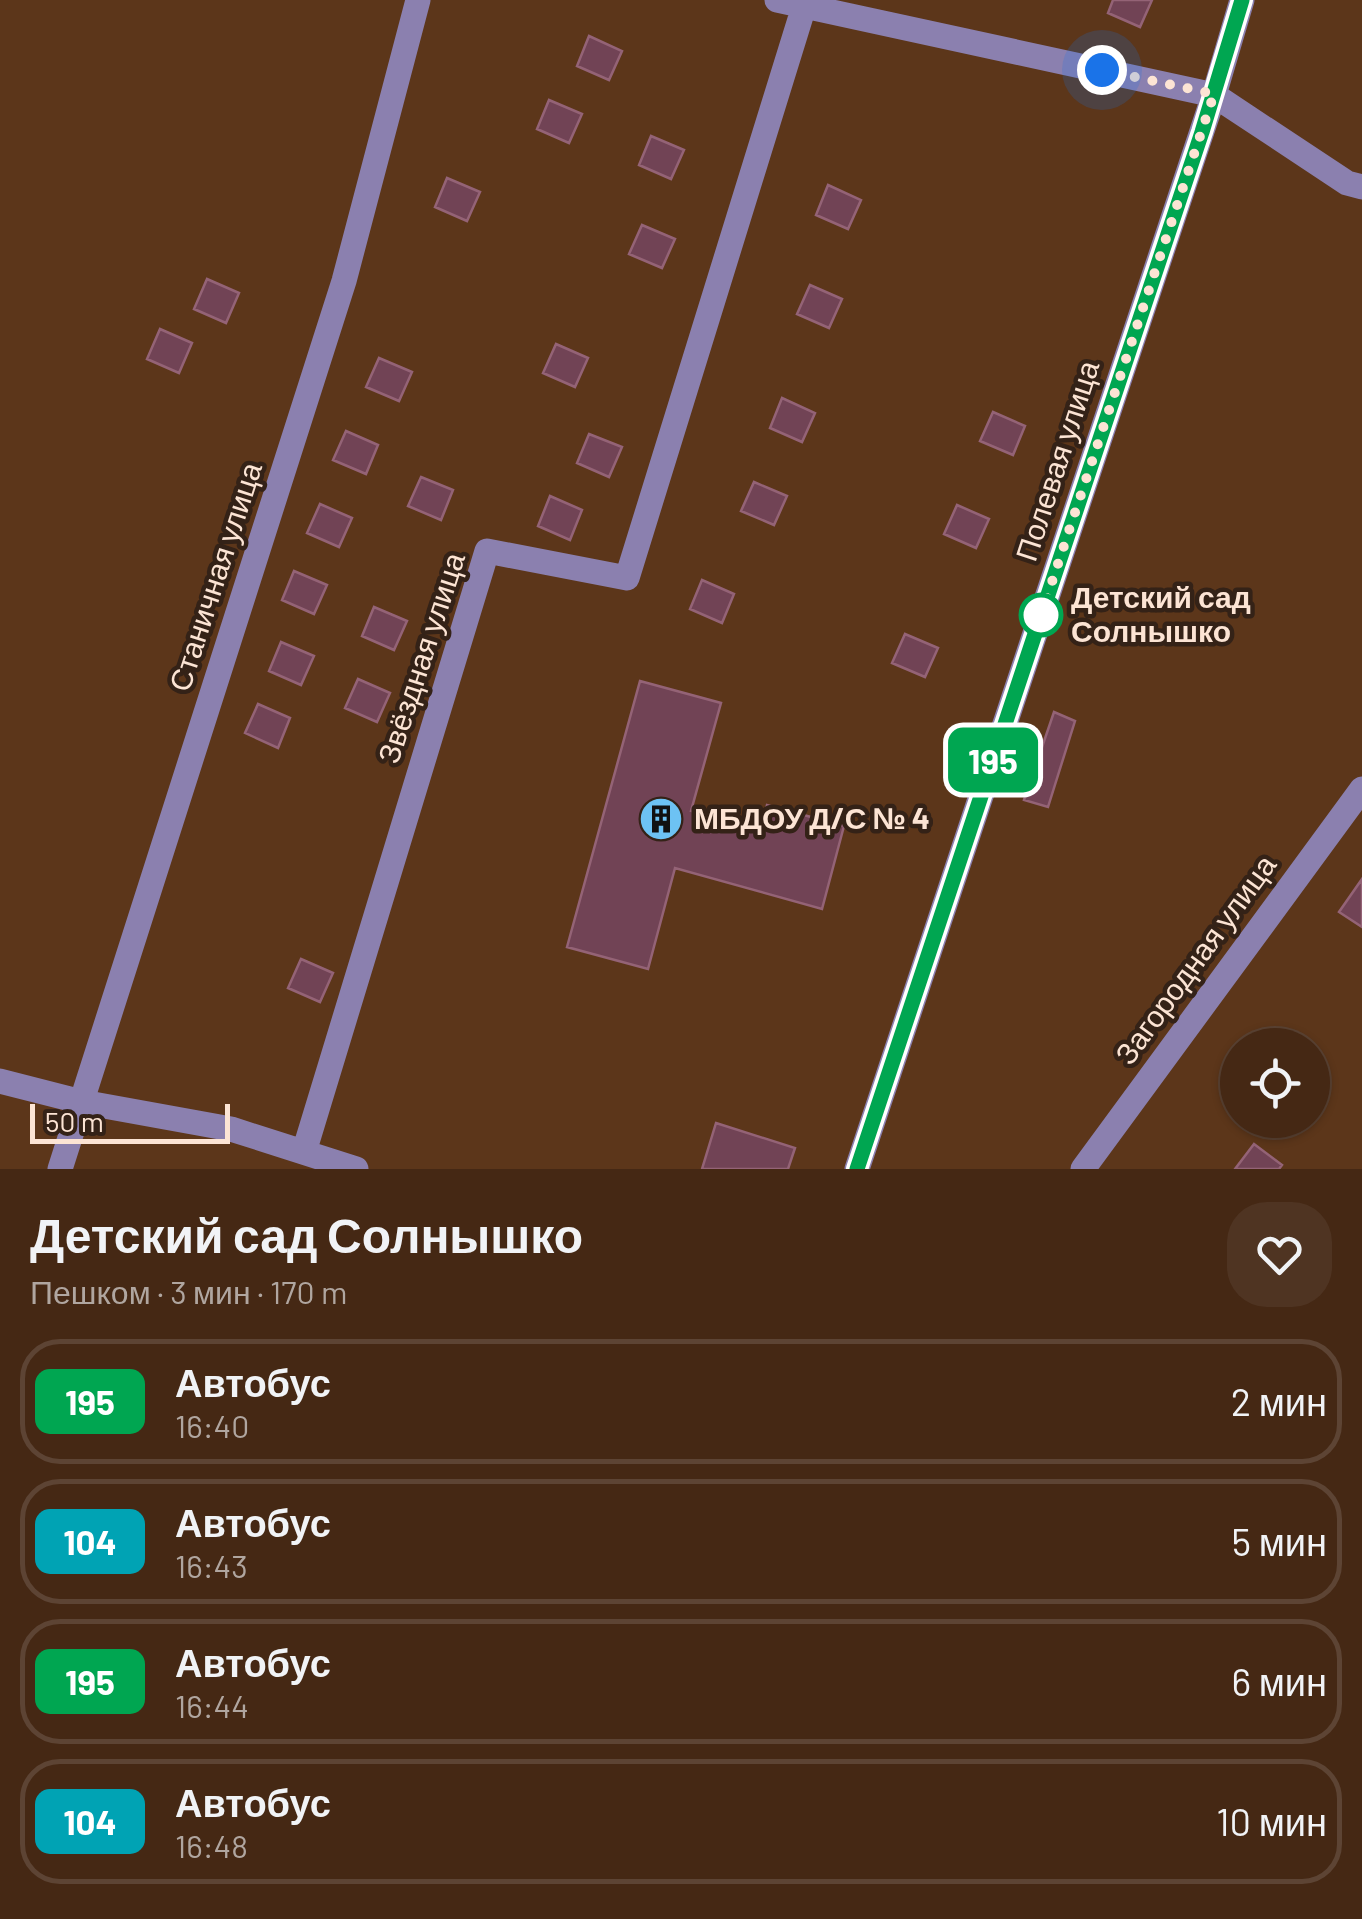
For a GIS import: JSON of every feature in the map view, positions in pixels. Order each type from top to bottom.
[{"type":"street","name":"Станичная улица","points":[[60,1169],[344,280],[418,0]]},
{"type":"street","points":[[777,0],[1214,94],[1347,182],[1362,187]]},
{"type":"street","name":"Полевая улица","points":[[857,1169],[1242,0]]},
{"type":"street","name":"Звёздная улица","points":[[304,1152],[487,551],[627,578],[805,3]]},
{"type":"street","name":"Загородная улица","points":[[1083,1169],[1362,789]]},
{"type":"street","points":[[0,1081],[82,1102],[230,1129],[356,1169]]},
{"type":"building","points":[[1113,0],[1152,0],[1140,27],[1108,13]]},
{"type":"building","points":[[589,36],[622,51],[609,80],[577,66]]},
{"type":"building","points":[[549,100],[582,114],[569,143],[537,129]]},
{"type":"building","points":[[651,136],[684,150],[671,179],[639,165]]},
{"type":"building","points":[[447,178],[480,192],[467,221],[435,207]]},
{"type":"building","points":[[828,185],[861,200],[848,229],[816,215]]},
{"type":"building","points":[[642,225],[675,239],[662,268],[629,254]]},
{"type":"building","points":[[207,279],[239,293],[226,323],[194,309]]},
{"type":"building","points":[[810,285],[842,299],[829,328],[797,314]]},
{"type":"building","points":[[160,329],[192,343],[179,373],[147,359]]},
{"type":"building","points":[[556,344],[588,358],[575,387],[543,373]]},
{"type":"building","points":[[379,358],[412,372],[399,401],[366,387]]},
{"type":"building","points":[[782,398],[815,413],[802,442],[770,428]]},
{"type":"building","points":[[993,412],[1025,426],[1013,455],[980,441]]},
{"type":"building","points":[[346,431],[378,445],[366,474],[333,460]]},
{"type":"building","points":[[589,434],[622,447],[609,477],[577,463]]},
{"type":"building","points":[[421,477],[453,490],[441,520],[408,506]]},
{"type":"building","points":[[754,482],[787,496],[774,525],[741,511]]},
{"type":"building","points":[[550,496],[582,510],[570,540],[538,526]]},
{"type":"building","points":[[320,504],[352,518],[339,547],[307,533]]},
{"type":"building","points":[[957,505],[989,519],[976,548],[944,534]]},
{"type":"building","points":[[294,571],[327,585],[314,614],[282,600]]},
{"type":"building","points":[[702,580],[734,594],[722,623],[690,609]]},
{"type":"building","points":[[374,607],[407,621],[394,650],[362,636]]},
{"type":"building","points":[[905,634],[938,648],[925,677],[892,663]]},
{"type":"building","points":[[281,642],[314,656],[301,685],[269,671]]},
{"type":"building","points":[[358,679],[390,693],[377,722],[345,708]]},
{"type":"building","name":"МБДОУ Д/С № 4","points":[[640,681],[721,703],[691,811],[760,830],[767,805],[844,826],[822,909],[675,868],[648,969],[567,947]]},
{"type":"building","points":[[258,704],[290,718],[278,748],[245,733]]},
{"type":"building","points":[[1054,712],[1075,721],[1048,807],[1024,800]]},
{"type":"building","points":[[1362,879],[1362,927],[1339,912]]},
{"type":"building","points":[[301,959],[333,973],[320,1002],[288,988]]},
{"type":"building","points":[[716,1123],[795,1148],[788,1169],[702,1169]]},
{"type":"building","points":[[1254,1144],[1282,1165],[1279,1169],[1235,1169]]},
{"type":"bus line","name":"195","points":[[857,1169],[1202,132],[1242,0]]},
{"type":"place","name":"Детский сад Солнышко","points":[[1041,615]]},
{"type":"place","name":"МБДОУ Д/С № 4","points":[[661,819]]},
{"type":"route","points":[[1041,615],[1214,94],[1102,70]]}]
